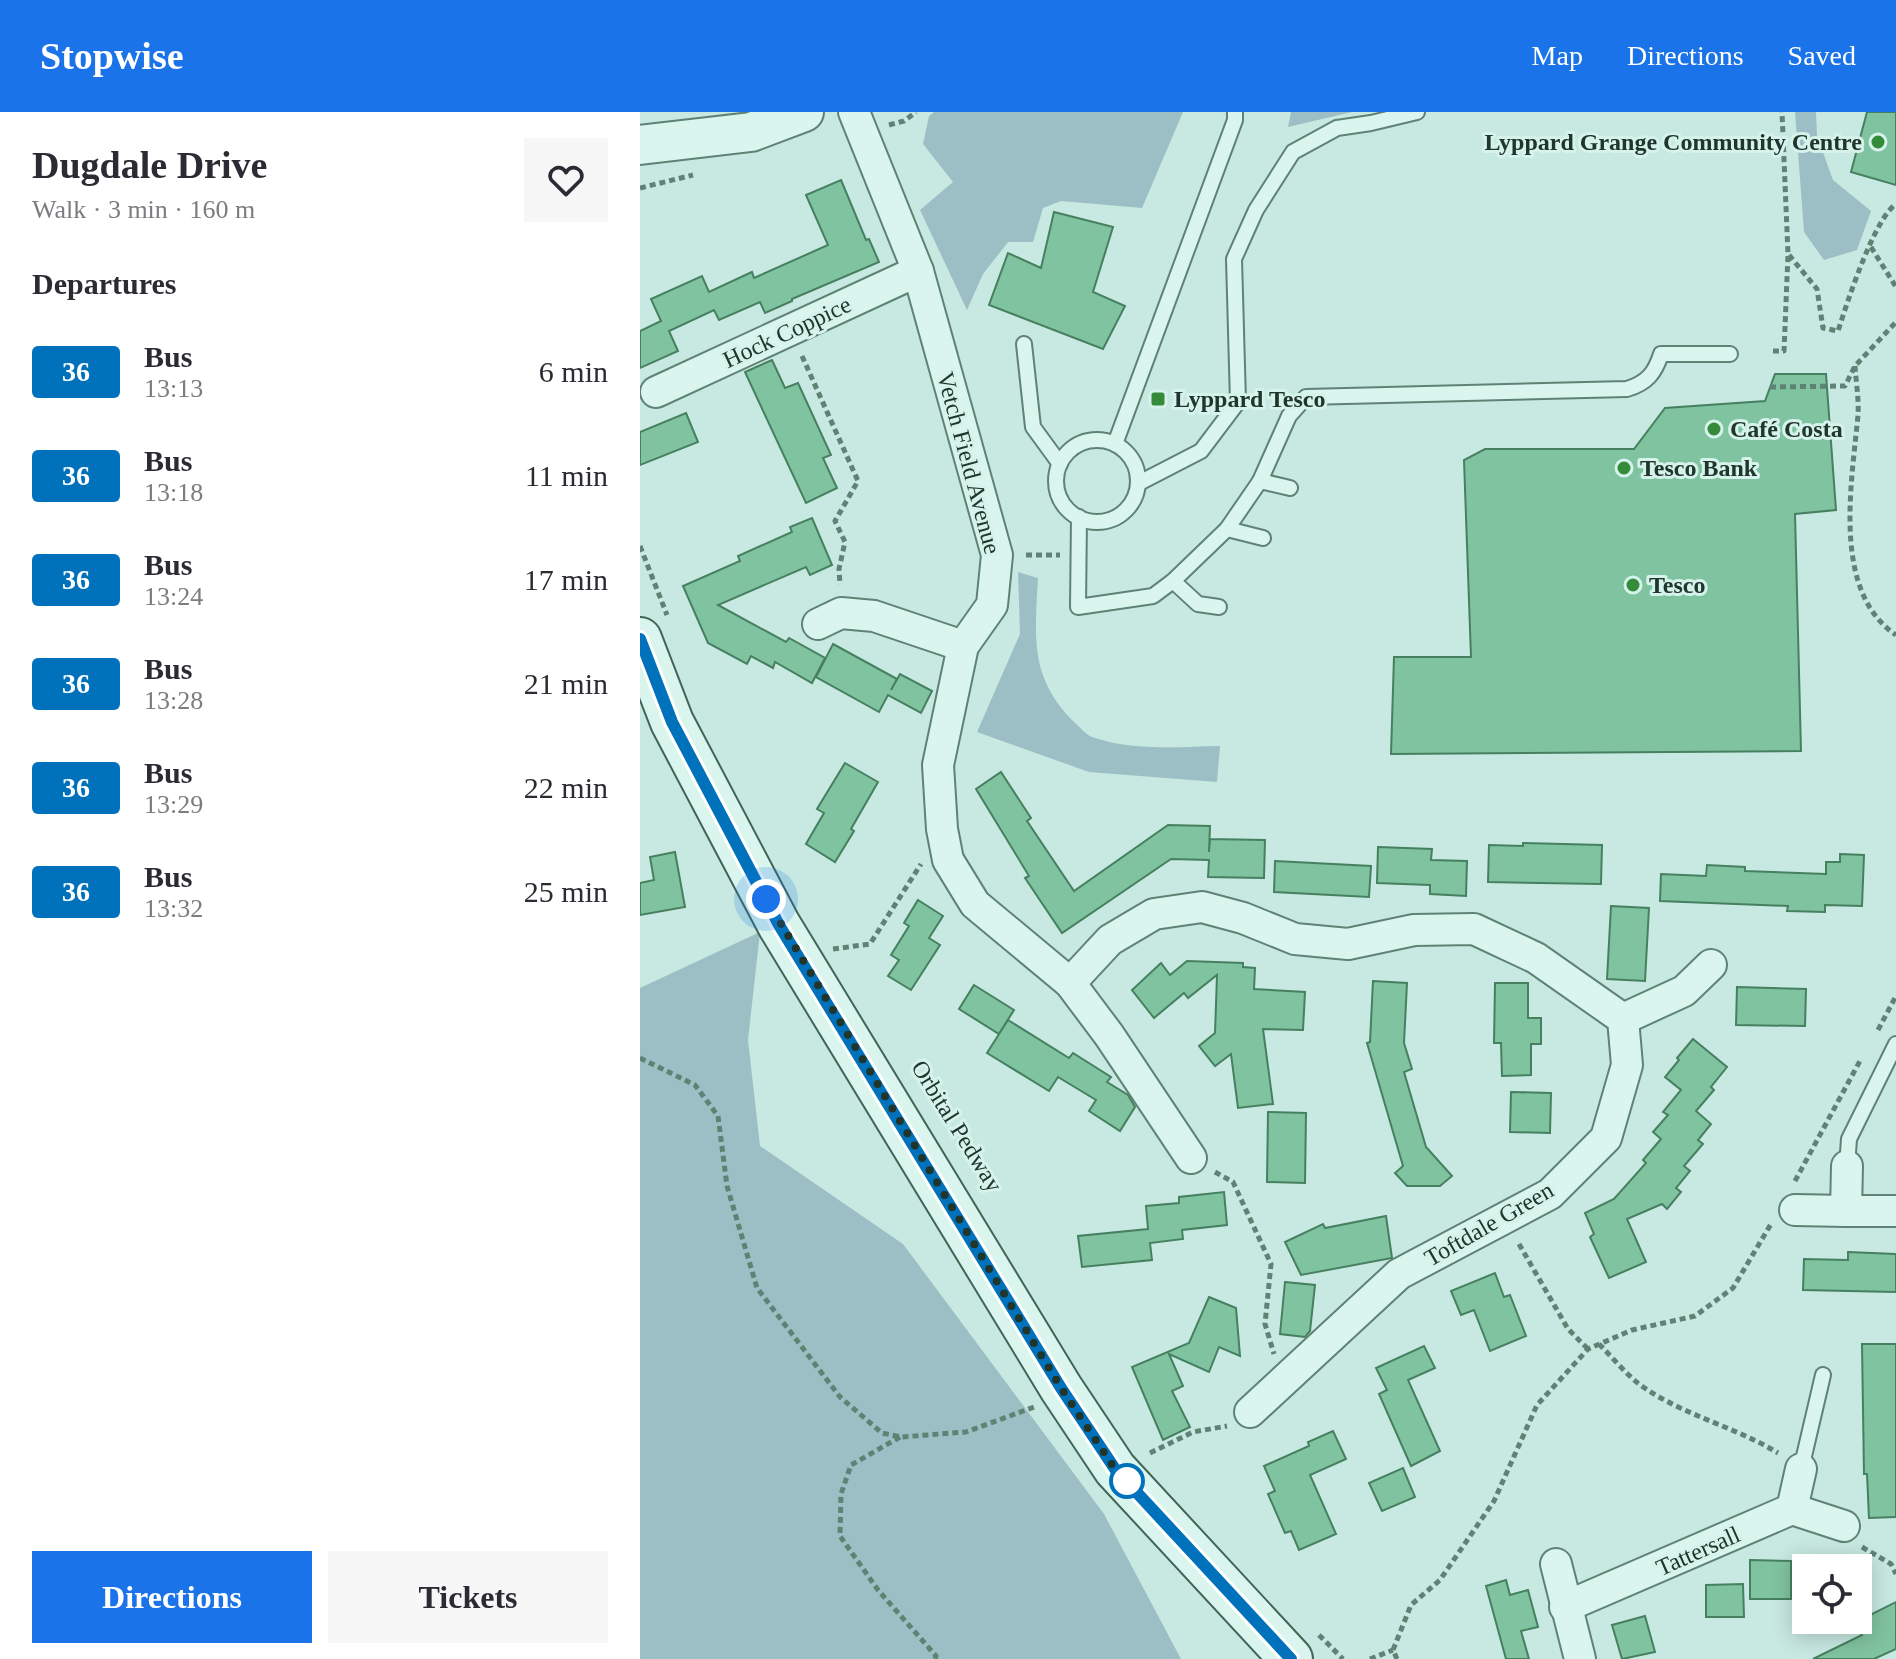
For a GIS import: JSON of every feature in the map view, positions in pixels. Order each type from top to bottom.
[{"type":"main road","points":[[655,630],[672,722],[779,925],[1061,1388],[1115,1469],[1301,1643]]},
{"type":"street","points":[[640,145],[751,132],[804,112]]},
{"type":"street","name":"Vetch Field Avenue","points":[[854,112],[918,271],[997,555],[992,605],[963,646],[938,765],[942,829],[948,860],[975,904],[1070,983],[1109,1035],[1191,1158]]},
{"type":"street","name":"Hock Coppice","points":[[656,392],[918,271]]},
{"type":"street","points":[[829,618],[874,616],[963,646]]},
{"type":"street","points":[[1070,983],[1110,940],[1154,914],[1202,907],[1243,918],[1295,939],[1348,944],[1414,930],[1474,929],[1536,958],[1623,1019],[1684,991],[1711,965]]},
{"type":"street","name":"Toftdale Green","points":[[1250,1412],[1399,1274],[1550,1194],[1606,1138],[1627,1065],[1623,1019]]},
{"type":"street","points":[[1846,1211],[1847,1166]]},
{"type":"street","points":[[1785,1209],[1896,1211]]},
{"type":"street","points":[[1801,1469],[1792,1509],[1844,1526]]},
{"type":"street","name":"Tattersall","points":[[1565,1607],[1792,1509]]},
{"type":"street","points":[[1556,1564],[1580,1659]]},
{"type":"lane","points":[[1115,444],[1235,120],[1235,112]]},
{"type":"lane","points":[[1139,483],[1201,451],[1238,402],[1234,259],[1256,210],[1293,152],[1337,128],[1417,112]]},
{"type":"lane","points":[[1024,344],[1033,427],[1060,464]]},
{"type":"lane","points":[[1079,517],[1078,607],[1153,596],[1227,529],[1260,481],[1289,416],[1306,397],[1627,389],[1645,383],[1661,354],[1730,354]]},
{"type":"lane","points":[[1092,440],[1115,444],[1134,461],[1139,483],[1136,495],[1121,515],[1097,522],[1079,517],[1062,503],[1057,490],[1056,477],[1060,464],[1068,452],[1079,444],[1092,440]]},
{"type":"lane","points":[[1260,481],[1290,488]]},
{"type":"lane","points":[[1227,529],[1263,538]]},
{"type":"lane","points":[[1173,581],[1198,604],[1219,607]]},
{"type":"lane","points":[[1847,1166],[1849,1139],[1896,1044]]},
{"type":"lane","points":[[1801,1469],[1823,1375]]},
{"type":"path","points":[[880,127],[904,121],[916,112]]},
{"type":"path","points":[[1773,351],[1784,351],[1788,254],[1782,112]]},
{"type":"path","points":[[1788,254],[1817,289],[1823,328],[1838,331],[1851,290],[1887,210],[1896,204]]},
{"type":"path","points":[[1871,246],[1896,287]]},
{"type":"path","points":[[1770,387],[1845,386],[1855,366],[1896,322]]},
{"type":"path","points":[[790,330],[858,481],[835,521],[845,542],[829,618]]},
{"type":"path","points":[[1855,366],[1858,413],[1853,446],[1851,553],[1858,587],[1883,626],[1896,635]]},
{"type":"path","points":[[640,546],[655,630]]},
{"type":"path","points":[[997,555],[1079,555]]},
{"type":"path","points":[[833,949],[870,944],[942,829]]},
{"type":"path","points":[[826,936],[840,961]]},
{"type":"path","points":[[1875,1035],[1896,996]]},
{"type":"path","points":[[1397,1659],[1393,1650],[1411,1605],[1440,1580],[1494,1501],[1537,1405],[1588,1349],[1632,1330],[1695,1316],[1733,1288],[1785,1209],[1867,1048]]},
{"type":"path","points":[[640,1058],[695,1085],[718,1116],[727,1186],[757,1288],[840,1397],[882,1433],[901,1437],[966,1432],[1031,1409],[1061,1388]]},
{"type":"path","points":[[1191,1158],[1233,1182],[1271,1264],[1265,1324],[1282,1382]]},
{"type":"path","points":[[1505,1218],[1568,1329],[1588,1349]]},
{"type":"path","points":[[1599,1344],[1639,1384],[1699,1417],[1757,1440],[1801,1469]]},
{"type":"path","points":[[1150,1453],[1193,1432],[1227,1427],[1250,1412]]},
{"type":"path","points":[[901,1437],[851,1465],[841,1494],[840,1536],[878,1590],[936,1656],[935,1659]]},
{"type":"path","points":[[1141,1442],[1159,1465]]},
{"type":"path","points":[[1844,1526],[1853,1541],[1891,1564],[1896,1574]]},
{"type":"path","points":[[1301,1643],[1343,1659]]},
{"type":"path","points":[[1370,1659],[1393,1650]]},
{"type":"shaded area","points":[[934,112],[1183,112],[1142,208],[1061,201],[1043,208],[1033,242],[1008,242],[983,274],[967,310],[920,210],[953,182],[923,144],[929,116]]},
{"type":"shaded area","points":[[1291,112],[1352,112],[1288,127]]},
{"type":"shaded area","points":[[1795,112],[1816,112],[1817,136],[1833,180],[1871,211],[1857,250],[1824,260],[1804,232]]},
{"type":"shaded area","points":[[1018,572],[1038,578],[1036,637],[1042,672],[1059,705],[1073,721],[1092,737],[1123,744],[1220,746],[1217,782],[1089,772],[977,732],[1020,634]]},
{"type":"shaded area","points":[[760,932],[748,1040],[760,1146],[903,1244],[1104,1514],[1181,1659],[640,1659],[640,988]]},
{"type":"building","name":"Lyppard Grange Community Centre","points":[[1867,112],[1896,112],[1896,185],[1851,172]]},
{"type":"building","points":[[841,180],[866,240],[869,239],[879,262],[765,313],[760,302],[719,320],[714,310],[669,331],[678,351],[640,368],[640,331],[661,321],[651,299],[702,276],[709,292],[752,272],[754,278],[828,245],[806,195]]},
{"type":"building","points":[[1054,212],[1113,227],[1093,292],[1125,306],[1103,349],[989,305],[1008,253],[1041,268]]},
{"type":"building","points":[[772,360],[785,388],[798,383],[831,455],[823,458],[837,488],[806,503],[745,372]]},
{"type":"building","name":"Tesco","points":[[1775,374],[1826,374],[1836,510],[1795,514],[1801,751],[1391,754],[1394,657],[1471,657],[1464,460],[1485,449],[1634,449],[1665,408],[1765,401]]},
{"type":"building","points":[[686,413],[698,442],[640,465],[640,432]]},
{"type":"building","points":[[812,518],[832,565],[810,575],[806,567],[718,605],[786,642],[789,638],[825,658],[812,683],[775,662],[773,668],[751,656],[747,664],[708,643],[683,586],[740,561],[738,556],[792,532],[790,527]]},
{"type":"building","points":[[833,644],[897,679],[891,690],[900,674],[932,691],[921,713],[888,695],[879,712],[816,677]]},
{"type":"building","points":[[845,763],[878,782],[835,862],[806,844],[824,813],[817,809]]},
{"type":"building","points":[[1001,772],[1031,818],[1027,821],[1074,891],[1168,825],[1210,826],[1209,852],[1210,839],[1265,840],[1264,878],[1208,877],[1209,860],[1171,859],[1062,933],[1025,878],[1029,876],[976,789]]},
{"type":"building","points":[[1523,843],[1602,845],[1601,884],[1488,882],[1489,845],[1523,846]]},
{"type":"building","points":[[1378,847],[1432,849],[1431,860],[1467,861],[1466,896],[1430,894],[1430,885],[1377,883]]},
{"type":"building","points":[[675,852],[685,907],[640,915],[640,883],[654,880],[650,857]]},
{"type":"building","points":[[1840,854],[1864,855],[1862,906],[1825,905],[1825,912],[1787,911],[1788,906],[1660,901],[1661,874],[1706,876],[1707,865],[1745,867],[1745,871],[1826,874],[1826,862],[1840,862]]},
{"type":"building","points":[[1275,861],[1371,866],[1369,897],[1274,892]]},
{"type":"building","points":[[918,900],[943,916],[929,938],[940,945],[911,990],[888,976],[899,960],[891,955],[909,926],[904,923]]},
{"type":"building","points":[[1611,906],[1649,908],[1645,981],[1607,979]]},
{"type":"building","points":[[1187,961],[1243,963],[1243,967],[1255,968],[1254,989],[1305,992],[1303,1030],[1263,1029],[1273,1104],[1238,1108],[1231,1054],[1215,1066],[1199,1046],[1215,1033],[1217,975],[1188,998],[1184,993],[1154,1018],[1132,990],[1161,963],[1170,975]]},
{"type":"building","points":[[1373,981],[1407,983],[1404,1043],[1412,1069],[1404,1072],[1426,1147],[1452,1176],[1440,1186],[1407,1186],[1395,1173],[1403,1166],[1367,1043],[1370,1042]]},
{"type":"building","points":[[1495,983],[1528,983],[1528,1018],[1541,1018],[1541,1044],[1531,1044],[1531,1075],[1502,1076],[1501,1043],[1494,1043]]},
{"type":"building","points":[[974,985],[1014,1010],[999,1034],[959,1009]]},
{"type":"building","points":[[1737,987],[1806,989],[1805,1026],[1736,1025]]},
{"type":"building","points":[[1008,1020],[1069,1058],[1073,1053],[1111,1077],[1107,1082],[1128,1095],[1135,1107],[1120,1131],[1089,1111],[1096,1100],[1058,1077],[1049,1091],[987,1053]]},
{"type":"building","points":[[1693,1039],[1727,1067],[1711,1087],[1714,1090],[1696,1111],[1711,1124],[1698,1140],[1703,1144],[1684,1166],[1690,1171],[1676,1188],[1681,1192],[1667,1209],[1662,1204],[1627,1219],[1646,1262],[1609,1278],[1590,1237],[1594,1234],[1585,1213],[1614,1199],[1646,1163],[1643,1160],[1661,1139],[1653,1132],[1668,1115],[1663,1112],[1681,1090],[1665,1077]]},
{"type":"building","points":[[1511,1092],[1551,1093],[1550,1133],[1510,1132]]},
{"type":"building","points":[[1268,1112],[1306,1113],[1305,1183],[1267,1182]]},
{"type":"building","points":[[1224,1192],[1227,1225],[1182,1230],[1183,1239],[1150,1243],[1152,1260],[1082,1267],[1078,1236],[1148,1229],[1146,1206],[1179,1203],[1179,1197]]},
{"type":"building","points":[[1386,1216],[1392,1258],[1301,1275],[1285,1242],[1323,1224],[1325,1228]]},
{"type":"building","points":[[1848,1252],[1896,1254],[1896,1292],[1803,1290],[1804,1259],[1848,1260]]},
{"type":"building","points":[[1495,1273],[1504,1297],[1510,1295],[1526,1336],[1490,1351],[1474,1310],[1461,1315],[1451,1291]]},
{"type":"building","points":[[1285,1282],[1315,1285],[1310,1331],[1305,1337],[1280,1334]]},
{"type":"building","points":[[1209,1297],[1236,1308],[1240,1356],[1219,1347],[1209,1372],[1169,1354],[1183,1386],[1172,1391],[1190,1427],[1163,1440],[1132,1367],[1189,1343]]},
{"type":"building","points":[[1862,1344],[1896,1344],[1896,1517],[1869,1518],[1867,1474],[1864,1474]]},
{"type":"building","points":[[1424,1346],[1435,1368],[1408,1380],[1440,1451],[1411,1466],[1379,1394],[1387,1390],[1376,1368]]},
{"type":"building","points":[[1333,1431],[1346,1459],[1310,1475],[1336,1534],[1299,1550],[1291,1531],[1285,1533],[1268,1494],[1275,1491],[1264,1466],[1309,1446],[1308,1442]]},
{"type":"building","points":[[1403,1468],[1415,1497],[1382,1511],[1369,1483]]},
{"type":"building","points":[[1750,1560],[1791,1561],[1791,1599],[1750,1599]]},
{"type":"building","points":[[1506,1580],[1510,1595],[1528,1590],[1538,1627],[1521,1631],[1529,1659],[1506,1659],[1486,1586]]},
{"type":"building","points":[[1743,1584],[1744,1617],[1706,1617],[1706,1585]]},
{"type":"building","points":[[1896,1602],[1896,1649],[1874,1659],[1813,1659],[1862,1634],[1872,1634],[1872,1614]]},
{"type":"building","points":[[1645,1616],[1655,1652],[1622,1659],[1612,1625]]},
{"type":"bus line","name":"36","points":[[640,639],[672,722],[779,925],[1061,1388],[1115,1469],[1291,1659]]},
{"type":"place","name":"Lyppard Grange Community Centre","points":[[1878,142]]},
{"type":"place","name":"Lyppard Tesco","points":[[1158,399]]},
{"type":"place","name":"Café Costa","points":[[1714,429]]},
{"type":"place","name":"Tesco Bank","points":[[1624,468]]},
{"type":"place","name":"Tesco","points":[[1633,585]]},
{"type":"route","points":[[766,899],[1061,1388],[1115,1469],[1136,1491],[1127,1481]]}]
